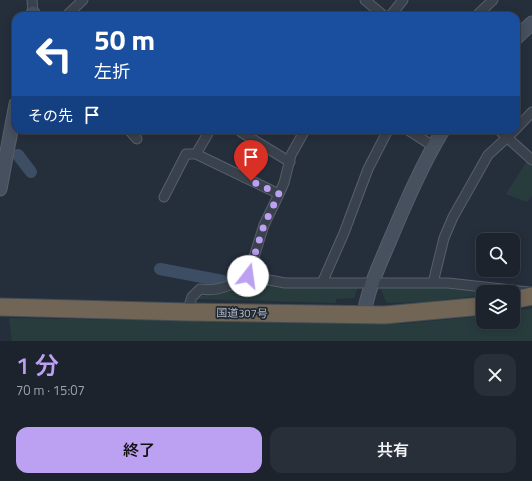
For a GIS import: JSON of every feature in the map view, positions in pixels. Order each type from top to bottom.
[{"type":"highway","points":[[520,299],[532,296]]},
{"type":"highway","name":"国道307号","points":[[0,306],[187,312],[385,315],[476,307]]},
{"type":"street","points":[[32,0],[33,12]]},
{"type":"street","points":[[70,12],[83,0]]},
{"type":"street","points":[[365,0],[379,12]]},
{"type":"street","points":[[393,12],[403,0]]},
{"type":"street","points":[[480,12],[493,0]]},
{"type":"street","points":[[520,34],[532,24]]},
{"type":"street","points":[[520,125],[532,112]]},
{"type":"street","points":[[0,189],[12,125]]},
{"type":"street","points":[[133,134],[137,139]]},
{"type":"street","points":[[196,154],[208,134]]},
{"type":"street","points":[[243,134],[290,162]]},
{"type":"street","points":[[248,276],[264,225],[284,183],[291,155],[304,134]]},
{"type":"street","points":[[322,283],[344,233],[368,168],[386,134]]},
{"type":"street","points":[[414,134],[433,146]]},
{"type":"street","points":[[364,314],[367,296],[372,283],[416,179],[440,134]]},
{"type":"street","points":[[433,283],[444,238],[454,218],[488,155],[511,134]]},
{"type":"street","points":[[514,134],[532,160]]},
{"type":"street","points":[[164,197],[186,154],[196,154],[279,194]]},
{"type":"street","points":[[187,312],[192,297],[200,289],[218,290],[230,286],[248,276],[285,283],[433,283],[532,292]]},
{"type":"green space","points":[[527,161],[532,165],[532,196],[527,202],[506,194]]},
{"type":"green space","points":[[251,282],[283,288],[358,287],[354,298],[336,299],[336,303],[198,299],[201,296],[228,292],[240,285]]},
{"type":"green space","points":[[382,285],[423,285],[475,289],[476,296],[424,302],[387,303],[381,290]]},
{"type":"green space","points":[[532,308],[532,341],[12,341],[9,318],[400,324],[476,317],[476,329],[520,329],[520,310]]},
{"type":"waterway","points":[[18,155],[31,172]]},
{"type":"waterway","points":[[160,269],[223,281]]},
{"type":"route","points":[[248,276],[264,225],[279,194],[251,181]]}]
